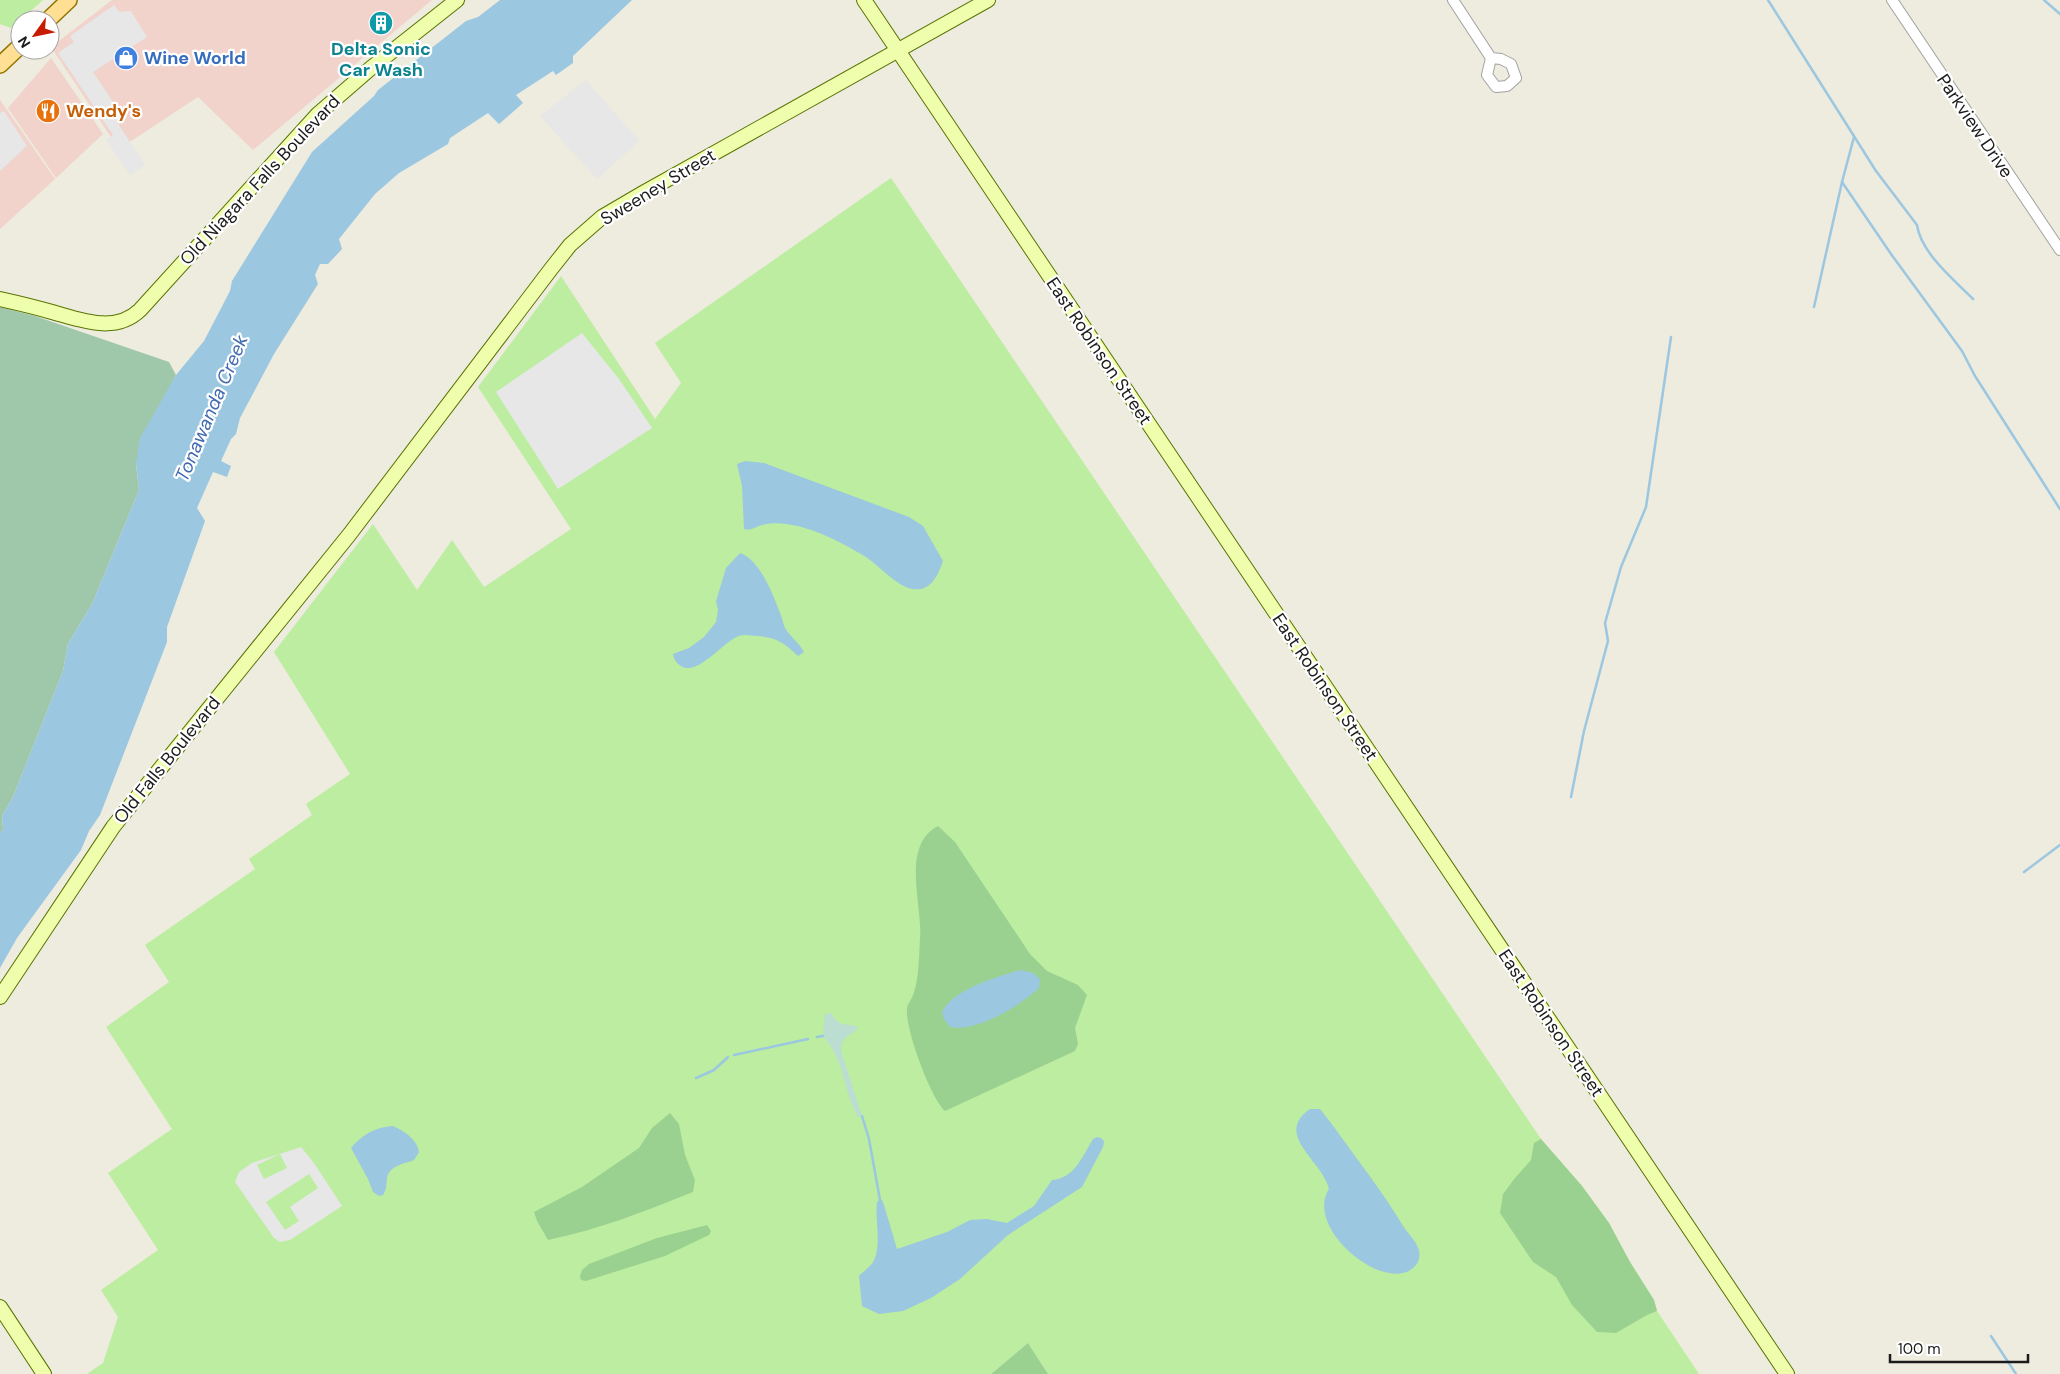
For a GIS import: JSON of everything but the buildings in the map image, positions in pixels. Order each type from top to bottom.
[{"type":"main road","points":[[58,10],[69,0]]},
{"type":"main road","points":[[0,65],[10,56]]},
{"type":"street","name":"Old Niagara Falls Boulevard","points":[[0,299],[88,322],[103,324],[126,320],[140,310],[318,114],[370,68],[457,0]]},
{"type":"street","name":"East Robinson Street","points":[[864,0],[897,52],[1787,1374]]},
{"type":"street","name":"Sweeney Street","points":[[349,535],[547,274],[570,246],[602,217],[988,0]]},
{"type":"street","points":[[1453,0],[1491,58]]},
{"type":"street","name":"Parkview Drive","points":[[1892,0],[1980,134],[2060,250]]},
{"type":"street","name":"Old Falls Boulevard","points":[[0,996],[113,827],[349,535]]},
{"type":"street","points":[[0,1307],[44,1374]]},
{"type":"shaded area","points":[[112,0],[432,0],[253,150],[198,97],[119,149],[60,60],[60,40]]},
{"type":"shaded area","points":[[114,5],[119,12],[131,11],[147,37],[93,72],[123,117],[117,122],[145,165],[130,175],[106,140],[113,135],[60,56],[60,52],[74,42],[70,36]]},
{"type":"shaded area","points":[[49,60],[52,60],[103,134],[56,178],[8,108]]},
{"type":"shaded area","points":[[586,80],[639,141],[597,179],[540,116]]},
{"type":"shaded area","points":[[0,100],[55,179],[0,229]]},
{"type":"shaded area","points":[[4,111],[27,146],[0,171],[0,113]]},
{"type":"shaded area","points":[[582,333],[619,379],[652,428],[558,489],[496,392]]},
{"type":"shaded area","points":[[831,1013],[839,1023],[858,1027],[843,1041],[841,1051],[862,1116],[858,1117],[853,1107],[836,1055],[823,1036],[825,1014]]},
{"type":"shaded area","points":[[301,1147],[314,1163],[342,1206],[290,1240],[280,1242],[274,1238],[235,1182],[239,1172],[252,1163]],"holes":[[[280,1154],[287,1168],[264,1179],[257,1165]],[[309,1174],[318,1188],[290,1207],[299,1221],[285,1230],[266,1202]]]},
{"type":"green space","points":[[0,0],[43,0],[32,10],[10,10],[10,28],[0,24]]},
{"type":"green space","points":[[891,178],[1541,1139],[1582,1186],[1609,1223],[1630,1262],[1654,1300],[1657,1311],[1699,1374],[1048,1374],[1028,1343],[991,1374],[87,1374],[103,1363],[118,1317],[101,1290],[158,1250],[108,1173],[172,1129],[106,1027],[169,982],[145,945],[255,869],[249,859],[312,815],[306,804],[350,774],[274,652],[373,524],[417,590],[452,540],[484,587],[571,529],[478,387],[561,276],[655,419],[681,383],[655,343]]},
{"type":"green space","points":[[0,307],[35,316],[169,362],[176,375],[164,398],[136,464],[139,490],[92,604],[68,644],[63,671],[13,797],[2,816],[3,829],[0,834]]},
{"type":"green space","points":[[938,826],[955,842],[1030,954],[1047,971],[1078,985],[1087,995],[1075,1028],[1078,1044],[1075,1051],[945,1111],[939,1104],[926,1079],[914,1047],[907,1019],[908,1005],[916,986],[919,959],[920,925],[916,862],[926,835]]},
{"type":"green space","points":[[670,1113],[679,1124],[685,1155],[695,1180],[693,1192],[604,1225],[548,1240],[534,1212],[582,1187],[639,1148],[652,1128]]},
{"type":"green space","points":[[1541,1139],[1582,1186],[1609,1223],[1630,1262],[1654,1300],[1657,1311],[1616,1333],[1597,1332],[1572,1305],[1556,1277],[1533,1262],[1500,1213],[1503,1194],[1531,1160],[1534,1143]]},
{"type":"green space","points":[[707,1225],[711,1231],[709,1235],[665,1256],[586,1281],[581,1280],[582,1270],[589,1264],[657,1238]]},
{"type":"green space","points":[[1028,1343],[1048,1374],[991,1374]]},
{"type":"water","name":"Tonawanda Creek","points":[[500,0],[632,0],[573,56],[573,63],[556,75],[553,71],[516,95],[523,103],[499,124],[488,113],[450,138],[448,144],[399,173],[375,194],[339,239],[342,249],[328,264],[320,264],[315,275],[318,284],[274,354],[240,418],[236,434],[231,439],[221,461],[231,466],[227,477],[213,472],[197,508],[205,521],[167,627],[167,642],[100,815],[89,831],[81,850],[17,938],[0,968],[0,834],[3,829],[2,816],[13,797],[63,671],[68,644],[92,604],[139,490],[136,464],[140,438],[176,375],[204,341],[230,291],[232,281],[312,152],[374,96],[378,90],[466,21],[478,17]]},
{"type":"water","points":[[745,461],[764,463],[909,517],[923,526],[943,561],[939,572],[925,588],[907,588],[895,581],[866,557],[815,531],[777,523],[762,525],[749,530],[744,529],[742,486],[737,464]]},
{"type":"water","points":[[740,553],[760,570],[774,597],[786,629],[804,652],[798,656],[776,640],[744,635],[733,639],[695,667],[687,668],[681,666],[673,654],[689,648],[704,637],[716,622],[718,610],[716,601],[726,568]]},
{"type":"water","points":[[1021,970],[1033,973],[1040,979],[1039,988],[1009,1010],[973,1026],[950,1027],[944,1019],[942,1012],[955,997],[977,985]]},
{"type":"water","points":[[1310,1109],[1320,1109],[1331,1123],[1388,1202],[1418,1248],[1418,1262],[1406,1272],[1390,1273],[1372,1267],[1354,1256],[1339,1241],[1328,1223],[1324,1206],[1329,1189],[1325,1178],[1303,1148],[1296,1128],[1300,1119]]},
{"type":"water","points":[[393,1126],[413,1139],[419,1152],[414,1160],[391,1170],[384,1193],[379,1196],[373,1192],[351,1148],[369,1133],[380,1128]]},
{"type":"water","points":[[1097,1137],[1104,1141],[1103,1147],[1082,1187],[1008,1235],[960,1279],[931,1298],[903,1311],[879,1314],[862,1306],[859,1276],[872,1263],[877,1251],[877,1202],[879,1200],[882,1200],[884,1205],[897,1249],[947,1232],[970,1220],[987,1219],[1007,1223],[1034,1206],[1052,1180],[1067,1175],[1072,1171],[1093,1139]]},
{"type":"waterway","points":[[1768,0],[1876,171],[1917,225],[1931,256],[1973,299]]},
{"type":"waterway","points":[[2044,0],[2060,14]]},
{"type":"waterway","points":[[1814,307],[1854,137]]},
{"type":"waterway","points":[[1842,182],[1891,254],[1962,351],[1975,376],[2060,509]]},
{"type":"waterway","points":[[1571,797],[1584,731],[1608,641],[1605,623],[1621,567],[1646,507],[1671,337]]},
{"type":"waterway","points":[[2024,872],[2060,845]]},
{"type":"waterway","points":[[817,1037],[823,1036]]},
{"type":"waterway","points":[[734,1055],[808,1039]]},
{"type":"waterway","points":[[696,1078],[714,1070],[728,1057]]},
{"type":"waterway","points":[[862,1116],[869,1139],[880,1200]]},
{"type":"waterway","points":[[1991,1336],[2016,1374]]},
{"type":"place","name":"Delta Sonic Car Wash","points":[[381,23]]},
{"type":"place","name":"Wine World","points":[[126,58]]},
{"type":"place","name":"Wendy's","points":[[48,111]]}]
